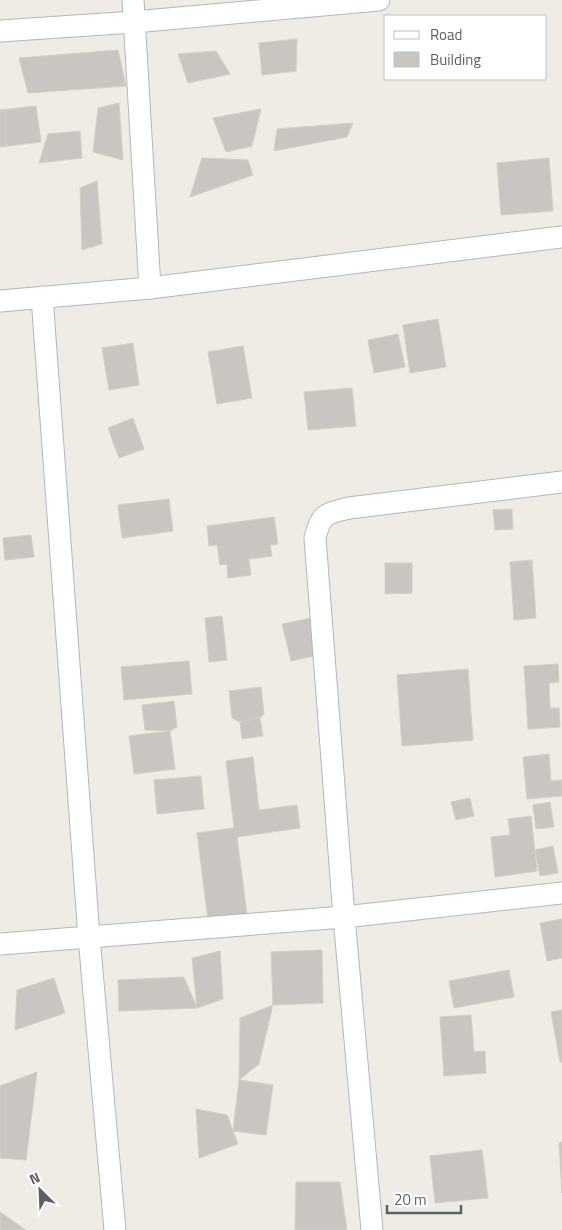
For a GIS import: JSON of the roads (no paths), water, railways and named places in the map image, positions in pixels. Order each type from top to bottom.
[{"type":"street","points":[[133,0],[150,288]]},
{"type":"street","points":[[0,32],[379,0]]},
{"type":"street","points":[[0,301],[150,288],[562,237]]},
{"type":"street","points":[[42,297],[89,937],[116,1230]]},
{"type":"street","points":[[372,1230],[344,917],[315,538],[319,522],[328,513],[349,508],[562,482]]},
{"type":"street","points":[[0,944],[344,917],[562,893]]}]
